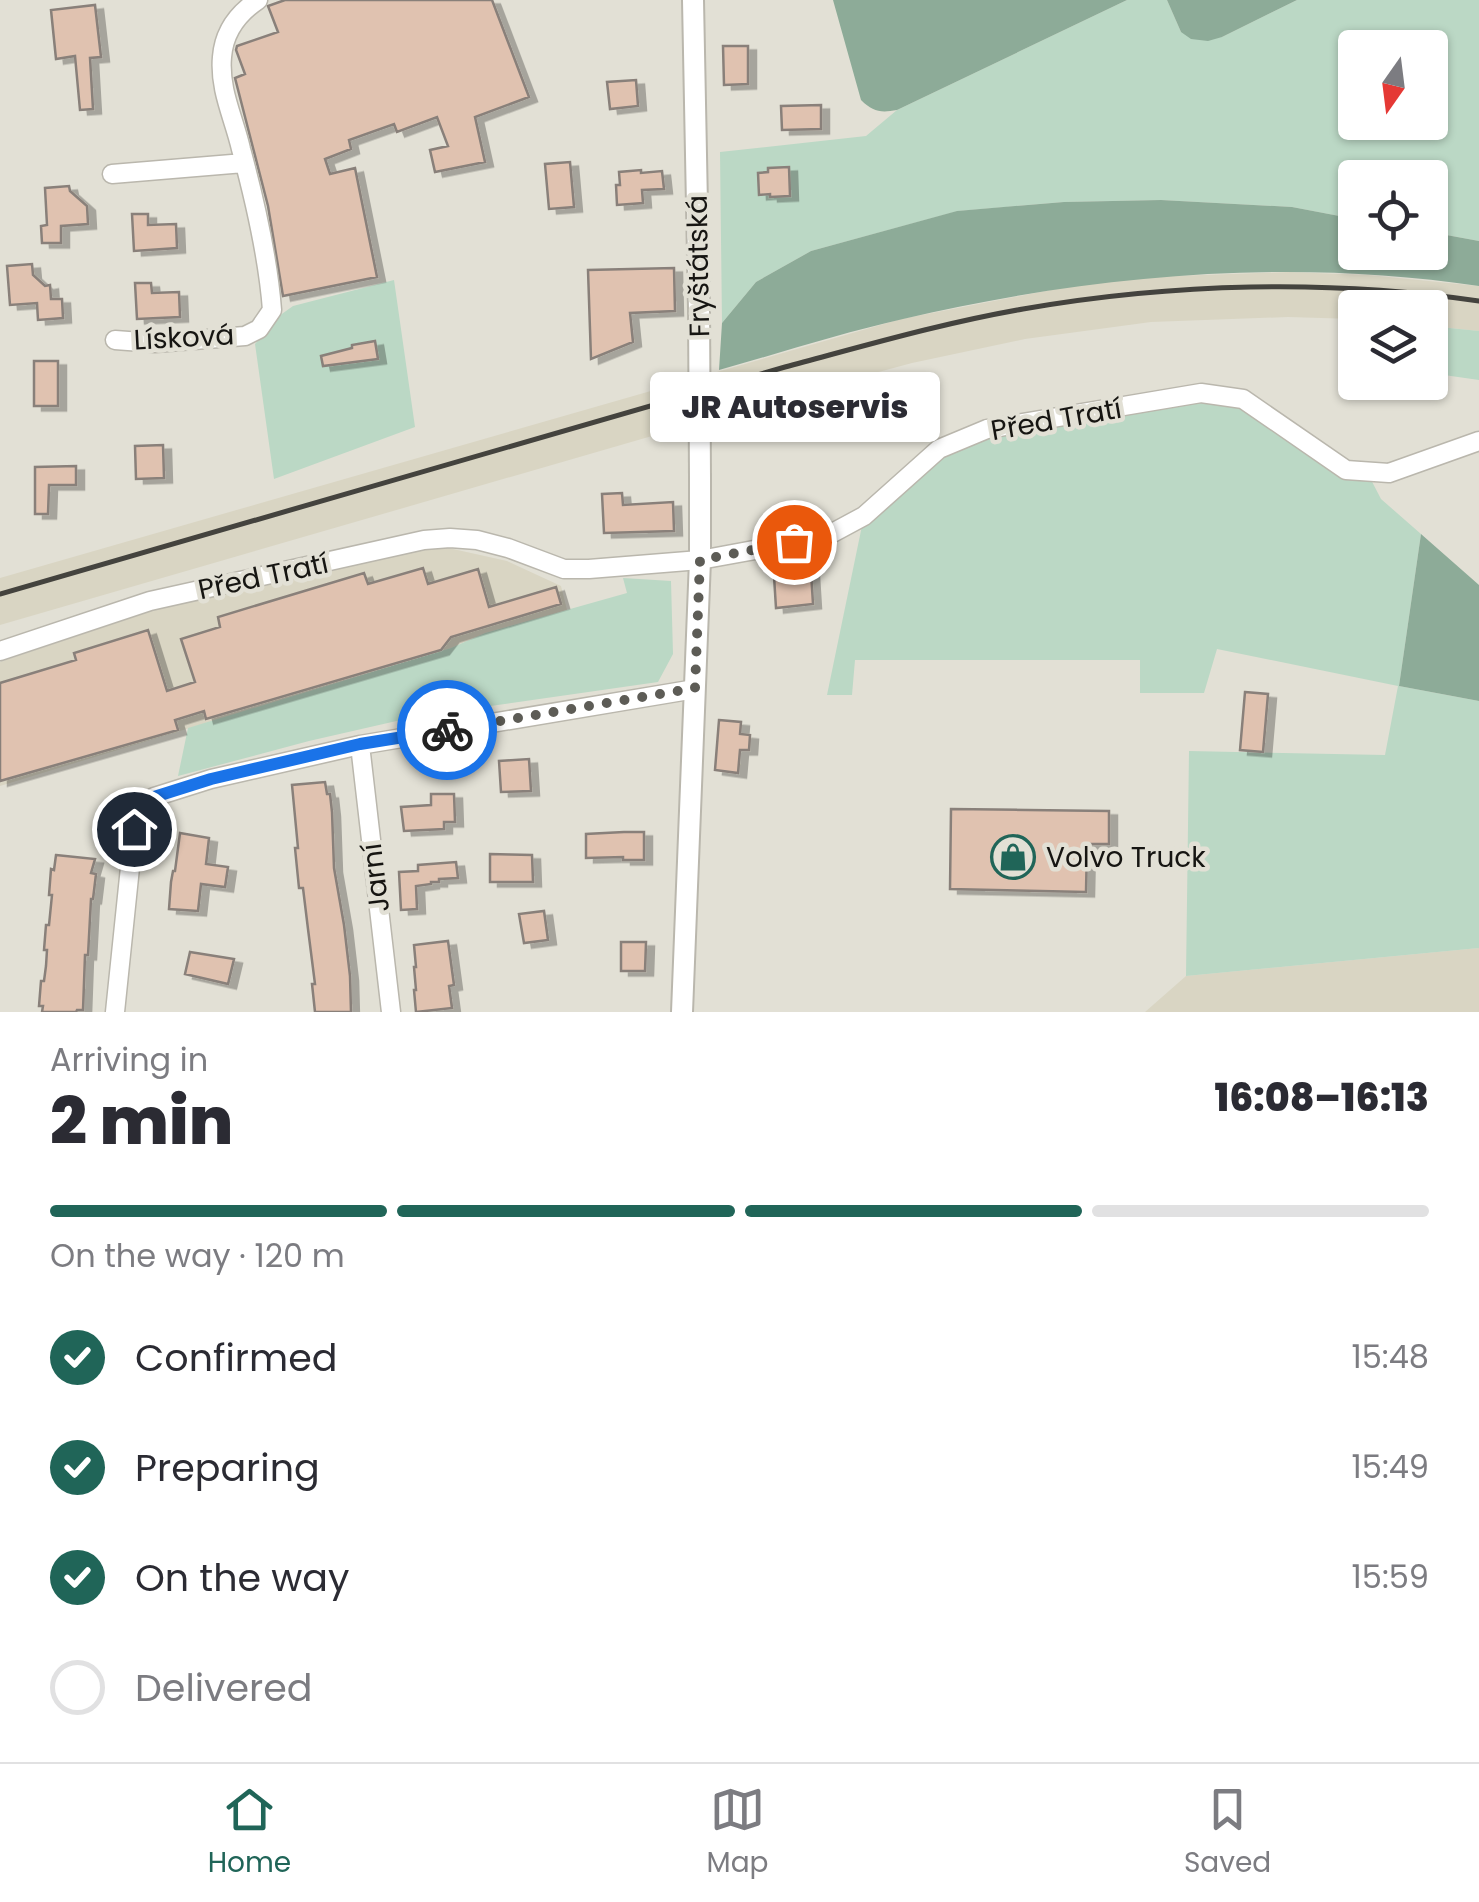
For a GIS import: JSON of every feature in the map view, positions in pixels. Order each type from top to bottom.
[{"type":"street","name":"Lísková","points":[[115,340],[155,343],[245,336],[259,329],[272,310],[244,163],[221,78],[222,53],[229,30],[239,15],[258,0]]},
{"type":"street","name":"Fryštátská","points":[[682,1012],[700,560],[693,0]]},
{"type":"street","points":[[112,174],[244,163]]},
{"type":"street","name":"Před Tratí","points":[[0,651],[150,601],[424,540],[478,540],[564,568],[589,569],[700,560],[825,537],[864,516],[940,449],[987,429],[1201,393],[1243,399],[1346,470],[1390,473],[1479,441]]},
{"type":"street","points":[[115,1012],[134,829],[140,812],[154,797],[211,779],[360,744],[695,688]]},
{"type":"street","name":"Jarní","points":[[360,744],[391,1012]]},
{"type":"shaded area","points":[[1288,272],[1479,286],[1479,331],[1448,328],[1448,290],[1338,290],[1338,318],[1151,322],[1025,339],[912,363],[793,395],[0,625],[0,578],[901,319],[1076,285],[1147,277]]},
{"type":"shaded area","points":[[444,547],[507,561],[561,586],[567,610],[0,786],[0,662],[159,608],[372,558]]},
{"type":"shaded area","points":[[1479,948],[1479,1012],[1145,1012],[1186,976]]},
{"type":"green space","points":[[833,0],[1127,0],[897,110],[886,111],[873,109],[861,100]]},
{"type":"green space","points":[[1127,0],[1167,0],[1181,32],[1222,37],[1297,0],[1479,0],[1479,241],[1448,235],[1448,160],[1338,160],[1338,216],[1292,207],[1161,200],[1064,202],[958,211],[811,251],[756,282],[722,323],[720,152],[866,136],[897,110]]},
{"type":"green space","points":[[1167,0],[1297,0],[1208,41],[1191,39],[1181,32]]},
{"type":"green space","points":[[1161,200],[1292,207],[1338,216],[1338,270],[1448,270],[1448,235],[1479,241],[1479,286],[1407,277],[1262,272],[1117,282],[1045,291],[903,319],[719,370],[722,323],[756,282],[811,251],[957,211],[1064,202]]},
{"type":"green space","points":[[394,280],[415,427],[274,479],[255,344],[293,306]]},
{"type":"green space","points":[[1448,328],[1479,331],[1479,380],[1448,376]]},
{"type":"green space","points":[[1201,393],[1243,399],[1346,470],[1367,472],[1381,499],[1421,534],[1399,686],[1479,701],[1479,948],[1186,976],[1189,751],[1385,755],[1398,686],[1217,649],[1204,693],[1140,693],[1140,660],[855,660],[852,695],[827,695],[864,516],[911,472],[987,429]]},
{"type":"green space","points":[[1421,534],[1479,585],[1479,701],[1399,686]]},
{"type":"green space","points":[[623,578],[671,581],[673,654],[658,682],[414,717],[178,776],[188,728],[451,648],[485,633],[627,593]]},
{"type":"building","points":[[285,0],[492,0],[529,97],[475,117],[485,162],[435,172],[430,150],[448,146],[437,117],[397,132],[394,124],[349,140],[351,149],[325,159],[330,174],[355,168],[377,277],[283,296],[268,206],[235,78],[245,74],[237,46],[278,32],[268,6]]},
{"type":"building","points":[[95,5],[101,57],[90,58],[93,109],[80,110],[75,56],[56,59],[51,10]]},
{"type":"building","points":[[723,46],[748,46],[748,84],[724,85]]},
{"type":"building","points":[[636,80],[638,106],[610,109],[607,82]]},
{"type":"building","points":[[821,105],[821,129],[782,130],[781,106]]},
{"type":"building","points":[[570,162],[574,207],[549,209],[545,164]]},
{"type":"building","points":[[789,167],[790,196],[759,195],[758,173],[768,172],[768,168]]},
{"type":"building","points":[[662,171],[664,189],[642,190],[643,203],[617,205],[619,172]]},
{"type":"building","points":[[69,186],[87,206],[88,224],[61,226],[61,243],[42,243],[41,226],[47,225],[45,188]]},
{"type":"building","points":[[132,214],[148,214],[148,225],[176,224],[177,248],[134,251]]},
{"type":"building","points":[[32,264],[33,275],[45,286],[50,285],[51,299],[62,299],[63,318],[38,320],[37,303],[10,305],[7,266]]},
{"type":"building","points":[[674,268],[675,311],[630,313],[633,342],[591,359],[588,270]]},
{"type":"building","points":[[135,283],[151,283],[152,293],[179,292],[180,317],[137,319]]},
{"type":"building","points":[[375,341],[378,359],[323,366],[321,356]]},
{"type":"building","points":[[34,361],[58,361],[58,406],[34,406]]},
{"type":"building","points":[[163,445],[164,478],[136,479],[135,446]]},
{"type":"building","points":[[76,466],[76,485],[49,485],[48,514],[35,514],[35,467]]},
{"type":"building","points":[[622,493],[623,505],[673,502],[674,531],[604,533],[602,494]]},
{"type":"building","points":[[423,568],[428,584],[478,569],[489,607],[556,587],[561,604],[451,637],[441,650],[206,719],[204,711],[175,720],[178,730],[0,781],[0,683],[76,660],[74,653],[148,630],[167,691],[195,682],[181,639],[220,627],[218,617],[364,573],[368,584]]},
{"type":"building","points":[[811,572],[813,604],[776,608],[774,576]]},
{"type":"building","points":[[1245,692],[1268,694],[1263,752],[1240,750]]},
{"type":"building","points":[[719,720],[741,722],[740,734],[750,735],[749,750],[740,750],[738,773],[715,770]]},
{"type":"building","points":[[529,759],[531,791],[501,792],[499,761]]},
{"type":"building","points":[[325,782],[330,794],[334,868],[344,925],[351,1012],[315,1012],[303,888],[299,888],[292,785]]},
{"type":"building","points":[[431,794],[454,794],[455,822],[444,822],[444,829],[404,831],[401,807],[431,805]]},
{"type":"building","points":[[951,809],[1109,811],[1109,844],[1087,844],[1086,892],[950,889]]},
{"type":"building","points":[[644,832],[644,860],[586,858],[586,834]]},
{"type":"building","points":[[180,833],[209,838],[206,864],[228,867],[225,887],[201,884],[198,911],[169,909]]},
{"type":"building","points":[[490,854],[532,855],[533,882],[490,882]]},
{"type":"building","points":[[56,855],[95,859],[83,1010],[76,1012],[42,1012],[43,1006],[39,1006],[46,966],[51,869],[54,870]]},
{"type":"building","points":[[456,862],[458,878],[416,886],[417,909],[401,910],[399,872],[418,871],[418,865]]},
{"type":"building","points":[[544,911],[548,940],[524,943],[519,914]]},
{"type":"building","points":[[448,941],[454,985],[449,986],[452,1008],[416,1012],[414,945]]},
{"type":"building","points":[[621,942],[646,942],[645,971],[621,971]]},
{"type":"building","points":[[190,952],[234,959],[228,984],[185,974]]},
{"type":"railway","points":[[0,594],[785,367],[993,315],[1079,300],[1251,287],[1365,289],[1479,301]]},
{"type":"way so far","points":[[447,730],[695,688],[700,560],[794,542]]},
{"type":"place","name":"JR Autoservis","points":[[794,542]]},
{"type":"place","name":"Volvo Truck","points":[[1013,857]]},
{"type":"route","points":[[134,829],[140,812],[154,797],[211,779],[360,744],[447,730]]}]
